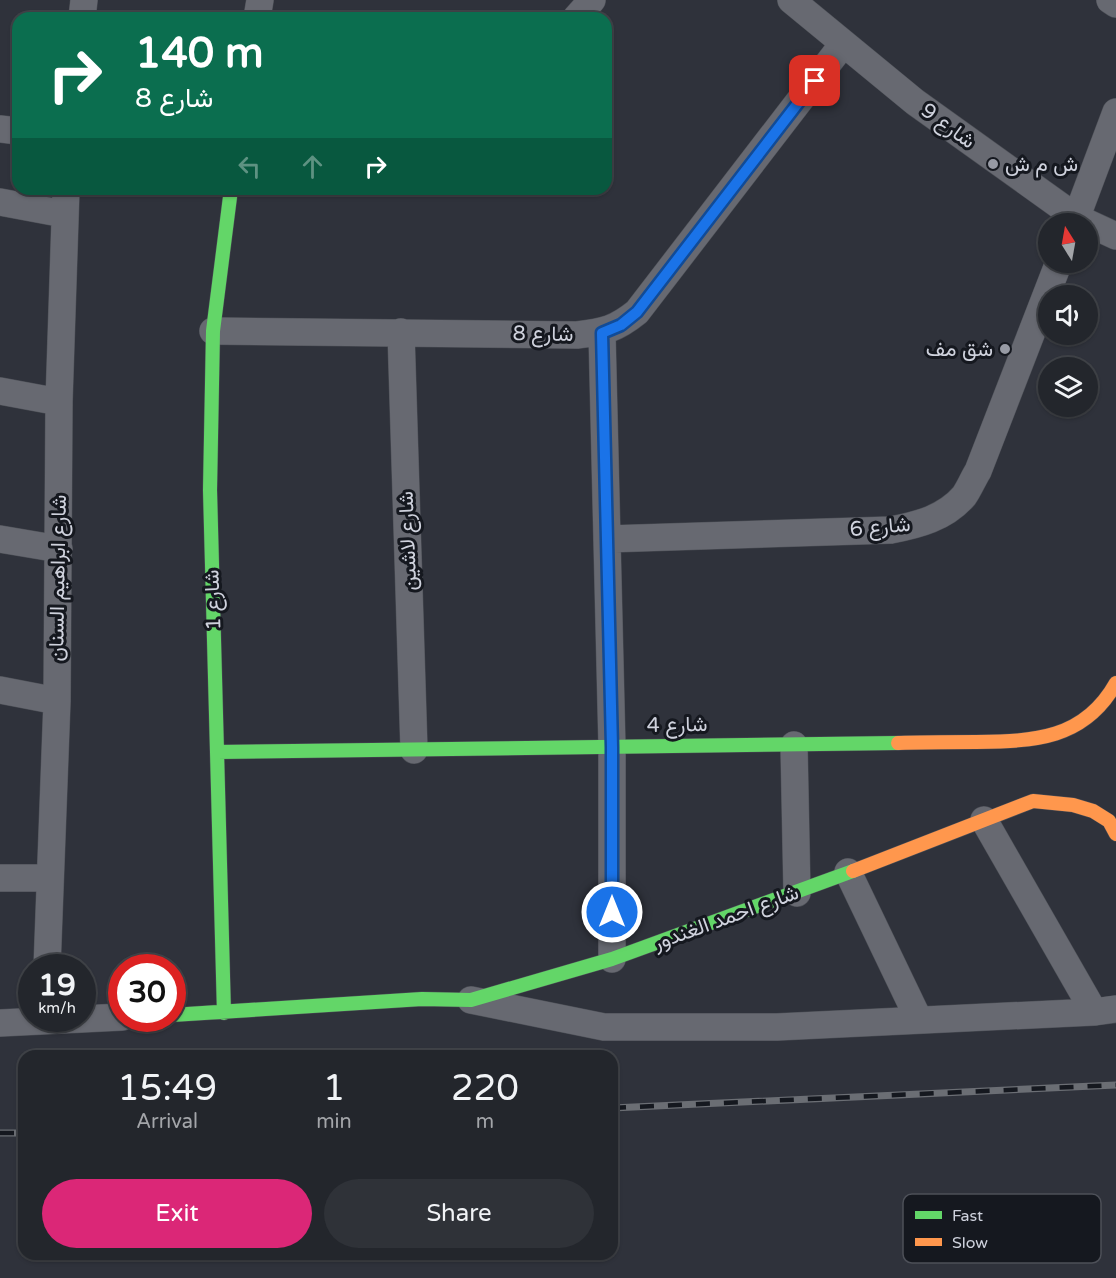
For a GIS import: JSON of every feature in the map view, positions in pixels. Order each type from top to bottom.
[{"type":"street","points":[[581,12],[592,0]]},
{"type":"street","name":"شارع 9","points":[[791,0],[915,102],[1065,213]]},
{"type":"street","points":[[1110,0],[1116,4]]},
{"type":"street","name":"شارع 8","points":[[213,331],[577,335],[602,333],[621,325],[637,312],[843,44]]},
{"type":"street","points":[[1079,213],[1116,112]]},
{"type":"street","name":"شارع 1","points":[[224,1013],[210,490],[213,331],[230,195]]},
{"type":"street","points":[[0,202],[65,202]]},
{"type":"street","name":"شارع ابراهيم السنان","points":[[47,954],[57,701],[59,402],[65,202]]},
{"type":"street","name":"شارع 9","points":[[1098,229],[1116,236]]},
{"type":"street","name":"شارع 6","points":[[607,539],[891,530],[914,526],[941,516],[963,496],[978,471],[1055,273]]},
{"type":"street","name":"شارع لاشين","points":[[401,332],[414,750]]},
{"type":"street","points":[[602,333],[612,747],[612,959]]},
{"type":"street","points":[[0,391],[59,402]]},
{"type":"street","points":[[0,539],[59,549]]},
{"type":"street","name":"شارع 4","points":[[217,752],[984,742],[1045,737],[1071,727],[1095,711],[1116,683]]},
{"type":"street","points":[[0,690],[57,701]]},
{"type":"street","points":[[794,745],[797,893]]},
{"type":"street","name":"شارع احمد الغندور","points":[[186,1014],[422,999],[471,1000],[612,959],[797,893],[1033,801],[1062,802],[1091,810],[1110,821],[1116,834]]},
{"type":"street","points":[[471,1000],[604,1027],[777,1027],[1105,1011],[984,820]]},
{"type":"street","points":[[848,872],[919,1020]]},
{"type":"street","points":[[0,878],[50,878]]},
{"type":"street","points":[[0,1023],[18,1022]]},
{"type":"railway","points":[[618,1108],[1116,1085]]},
{"type":"railway","points":[[0,1133],[18,1133]]},
{"type":"traffic: fast","points":[[224,1013],[210,490],[213,331],[230,195]]},
{"type":"traffic: fast","points":[[217,752],[898,743]]},
{"type":"traffic: fast","points":[[186,1014],[422,999],[471,1000],[612,959],[853,871]]},
{"type":"traffic: slow","points":[[898,743],[1018,740],[1056,734],[1089,716],[1103,702],[1116,683]]},
{"type":"traffic: slow","points":[[853,871],[1033,801],[1073,805],[1093,811],[1109,821],[1116,834]]},
{"type":"place","name":"ش م ش","points":[[993,164]]},
{"type":"place","name":"شق مف","points":[[1005,349]]},
{"type":"route","points":[[612,912],[612,747],[602,333],[621,325],[637,312],[815,81]]}]
